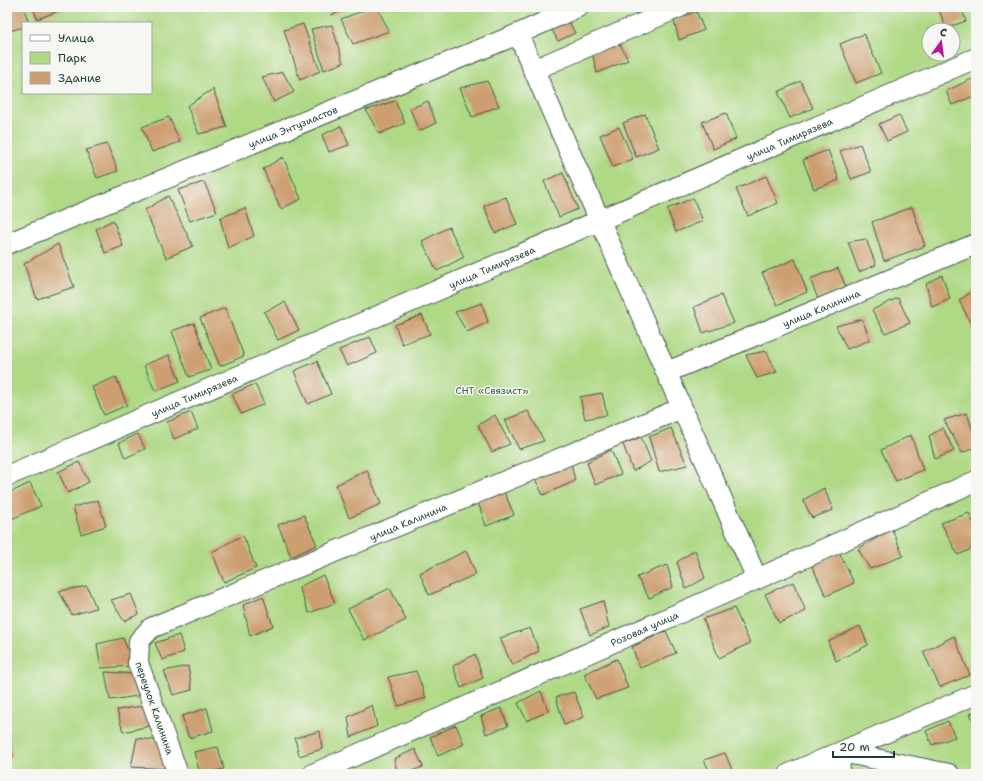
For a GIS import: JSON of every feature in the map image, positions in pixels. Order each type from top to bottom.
[{"type":"street","name":"улица Энтузиастов","points":[[7,244],[518,34],[578,7]]},
{"type":"street","points":[[533,70],[680,7]]},
{"type":"street","points":[[518,34],[757,579]]},
{"type":"street","name":"улица Тимирязева","points":[[7,476],[976,58]]},
{"type":"street","name":"улица Калинина","points":[[666,372],[976,244]]},
{"type":"street","name":"улица Калинина","points":[[138,641],[150,628],[682,408]]},
{"type":"street","name":"Розовая улица","points":[[313,774],[976,481]]},
{"type":"street","name":"переулок Калинина","points":[[138,641],[138,663],[178,774]]},
{"type":"street","points":[[789,774],[976,694]]},
{"type":"street","points":[[838,774],[842,752]]},
{"type":"street","points":[[842,752],[949,774]]},
{"type":"green space","name":"СНТ «Связист»","points":[[7,7],[976,7],[976,774],[7,774]]},
{"type":"building","points":[[14,7],[23,7],[29,22],[22,22],[22,27],[7,32],[7,10]]},
{"type":"building","points":[[33,7],[69,7],[37,19]]},
{"type":"building","points":[[329,7],[355,7],[331,15]]},
{"type":"building","points":[[373,7],[377,7],[389,31],[353,44],[341,19]]},
{"type":"building","points":[[633,7],[655,7],[636,14]]},
{"type":"building","points":[[938,7],[961,7],[966,21],[961,23],[944,22]]},
{"type":"building","points":[[696,11],[704,30],[679,40],[674,21]]},
{"type":"building","points":[[566,16],[575,33],[558,41],[550,26]]},
{"type":"building","points":[[303,24],[320,71],[300,80],[284,30]]},
{"type":"building","points":[[332,25],[343,63],[324,70],[311,29]]},
{"type":"building","points":[[864,34],[881,73],[856,83],[840,44]]},
{"type":"building","points":[[619,42],[628,60],[597,73],[592,52]]},
{"type":"building","points":[[283,72],[294,92],[274,102],[262,77]]},
{"type":"building","points":[[974,78],[976,82],[976,95],[952,105],[946,91]]},
{"type":"building","points":[[487,81],[499,106],[472,117],[460,88]]},
{"type":"building","points":[[801,81],[813,108],[790,118],[778,92]]},
{"type":"building","points":[[213,89],[227,127],[199,134],[187,106]]},
{"type":"building","points":[[395,101],[405,123],[379,134],[366,110]]},
{"type":"building","points":[[428,101],[436,123],[419,131],[410,109]]},
{"type":"building","points":[[726,113],[736,139],[713,149],[702,122]]},
{"type":"building","points":[[645,114],[659,148],[636,157],[623,123]]},
{"type":"building","points":[[899,115],[907,132],[887,141],[879,124]]},
{"type":"building","points":[[169,117],[180,142],[152,152],[142,127]]},
{"type":"building","points":[[341,126],[349,145],[329,152],[322,135]]},
{"type":"building","points":[[619,127],[633,159],[613,167],[600,135]]},
{"type":"building","points":[[107,144],[118,171],[97,178],[86,150]]},
{"type":"building","points":[[860,144],[871,172],[851,179],[840,151]]},
{"type":"building","points":[[828,150],[839,180],[814,189],[803,160]]},
{"type":"building","points":[[283,157],[301,199],[281,209],[263,169]]},
{"type":"building","points":[[563,173],[578,209],[559,217],[544,181]]},
{"type":"building","points":[[766,176],[778,203],[748,216],[736,189]]},
{"type":"building","points":[[204,182],[217,212],[190,221],[178,190]]},
{"type":"building","points":[[168,196],[193,246],[166,258],[145,210]]},
{"type":"building","points":[[506,197],[517,224],[495,233],[484,206]]},
{"type":"building","points":[[693,198],[703,221],[676,232],[667,209]]},
{"type":"building","points":[[912,207],[925,246],[884,261],[872,222]]},
{"type":"building","points":[[245,208],[254,236],[228,248],[220,218]]},
{"type":"building","points":[[113,220],[123,246],[105,253],[96,229]]},
{"type":"building","points":[[449,227],[464,257],[437,271],[422,241]]},
{"type":"building","points":[[866,239],[876,265],[859,272],[848,242]]},
{"type":"building","points":[[58,244],[74,287],[37,299],[24,264]]},
{"type":"building","points":[[795,259],[807,292],[777,305],[762,273]]},
{"type":"building","points":[[838,268],[846,287],[818,299],[810,279]]},
{"type":"building","points":[[942,275],[950,299],[932,307],[926,284]]},
{"type":"building","points":[[976,289],[976,326],[973,328],[959,300]]},
{"type":"building","points":[[721,295],[734,323],[703,333],[694,307]]},
{"type":"building","points":[[898,298],[910,323],[885,333],[872,310]]},
{"type":"building","points":[[285,302],[299,330],[278,340],[264,312]]},
{"type":"building","points":[[482,303],[488,322],[467,332],[455,312]]},
{"type":"building","points":[[225,308],[244,356],[220,366],[200,318]]},
{"type":"building","points":[[422,315],[430,334],[402,344],[395,325]]},
{"type":"building","points":[[862,319],[870,340],[847,349],[836,326]]},
{"type":"building","points":[[194,323],[211,370],[189,377],[172,331]]},
{"type":"building","points":[[370,337],[377,353],[347,366],[339,350]]},
{"type":"building","points":[[766,351],[777,372],[757,378],[746,355]]},
{"type":"building","points":[[169,355],[180,381],[155,391],[144,365]]},
{"type":"building","points":[[317,361],[331,394],[308,404],[294,371]]},
{"type":"building","points":[[116,377],[127,405],[104,415],[92,387]]},
{"type":"building","points":[[255,384],[264,404],[241,414],[232,394]]},
{"type":"building","points":[[602,393],[607,415],[585,419],[580,397]]},
{"type":"building","points":[[528,411],[544,441],[519,449],[505,420]]},
{"type":"building","points":[[191,412],[198,429],[174,439],[167,422]]},
{"type":"building","points":[[967,413],[976,440],[976,447],[962,453],[944,420]]},
{"type":"building","points":[[495,415],[510,444],[492,452],[478,425]]},
{"type":"building","points":[[671,428],[687,465],[659,472],[649,437]]},
{"type":"building","points":[[943,428],[954,451],[935,459],[929,436]]},
{"type":"building","points":[[138,434],[145,449],[125,458],[119,443]]},
{"type":"building","points":[[911,435],[923,470],[896,481],[881,450]]},
{"type":"building","points":[[641,437],[651,461],[633,471],[623,444]]},
{"type":"building","points":[[611,450],[621,474],[595,485],[587,462]]},
{"type":"building","points":[[79,462],[89,482],[68,493],[58,472]]},
{"type":"building","points":[[571,463],[575,481],[543,495],[535,479]]},
{"type":"building","points":[[367,470],[381,504],[349,518],[336,485]]},
{"type":"building","points":[[30,483],[41,506],[9,520],[7,515],[7,494]]},
{"type":"building","points":[[824,488],[833,510],[812,518],[803,500]]},
{"type":"building","points":[[503,489],[514,515],[486,526],[478,502]]},
{"type":"building","points":[[98,500],[106,526],[81,534],[73,507]]},
{"type":"building","points":[[969,513],[976,528],[976,547],[958,555],[941,523]]},
{"type":"building","points":[[304,515],[317,545],[291,557],[278,525]]},
{"type":"building","points":[[892,529],[903,556],[870,569],[858,549]]},
{"type":"building","points":[[243,535],[256,568],[224,582],[212,552]]},
{"type":"building","points":[[695,550],[705,578],[686,589],[677,562]]},
{"type":"building","points":[[466,551],[476,574],[429,595],[420,573]]},
{"type":"building","points":[[839,552],[854,583],[826,596],[812,566]]},
{"type":"building","points":[[667,565],[673,587],[649,598],[637,577]]},
{"type":"building","points":[[323,575],[335,603],[309,613],[299,587]]},
{"type":"building","points":[[793,582],[806,611],[779,623],[765,594]]},
{"type":"building","points":[[87,586],[96,608],[72,615],[59,591]]},
{"type":"building","points":[[390,588],[406,620],[364,640],[348,609]]},
{"type":"building","points":[[131,594],[139,614],[124,621],[111,600]]},
{"type":"building","points":[[263,596],[273,626],[250,636],[243,605]]},
{"type":"building","points":[[603,601],[609,627],[590,635],[580,609]]},
{"type":"building","points":[[734,608],[750,643],[719,658],[703,619]]},
{"type":"building","points":[[860,626],[868,645],[836,661],[828,642]]},
{"type":"building","points":[[530,628],[539,651],[512,665],[500,638]]},
{"type":"building","points":[[666,631],[676,653],[640,668],[632,647]]},
{"type":"building","points":[[179,635],[184,652],[162,660],[155,643]]},
{"type":"building","points":[[954,636],[970,675],[940,687],[923,652]]},
{"type":"building","points":[[123,638],[134,666],[101,668],[97,644]]},
{"type":"building","points":[[475,654],[483,678],[461,688],[453,666]]},
{"type":"building","points":[[617,659],[628,688],[596,699],[584,674]]},
{"type":"building","points":[[188,666],[192,690],[173,695],[164,671]]},
{"type":"building","points":[[416,671],[426,698],[398,706],[388,677]]},
{"type":"building","points":[[105,672],[136,674],[138,696],[110,700]]},
{"type":"building","points":[[541,691],[548,711],[527,721],[518,703]]},
{"type":"building","points":[[574,692],[584,717],[564,725],[556,697]]},
{"type":"building","points":[[372,705],[377,726],[351,737],[348,717]]},
{"type":"building","points":[[143,706],[154,725],[123,732],[117,710]]},
{"type":"building","points":[[207,708],[213,731],[189,738],[182,716]]},
{"type":"building","points":[[501,708],[508,726],[486,734],[481,716]]},
{"type":"building","points":[[976,711],[976,726],[970,714]]},
{"type":"building","points":[[948,721],[955,737],[932,745],[926,731]]},
{"type":"building","points":[[456,725],[464,744],[438,756],[430,737]]},
{"type":"building","points":[[320,731],[322,749],[299,756],[295,738]]},
{"type":"building","points":[[7,734],[9,734],[13,757],[7,758]]},
{"type":"building","points":[[137,738],[161,741],[171,769],[131,767]]},
{"type":"building","points":[[218,747],[224,769],[200,774],[194,752]]},
{"type":"building","points":[[415,749],[423,767],[403,774],[398,774],[394,759]]},
{"type":"building","points":[[725,753],[734,774],[711,774],[704,760]]}]
